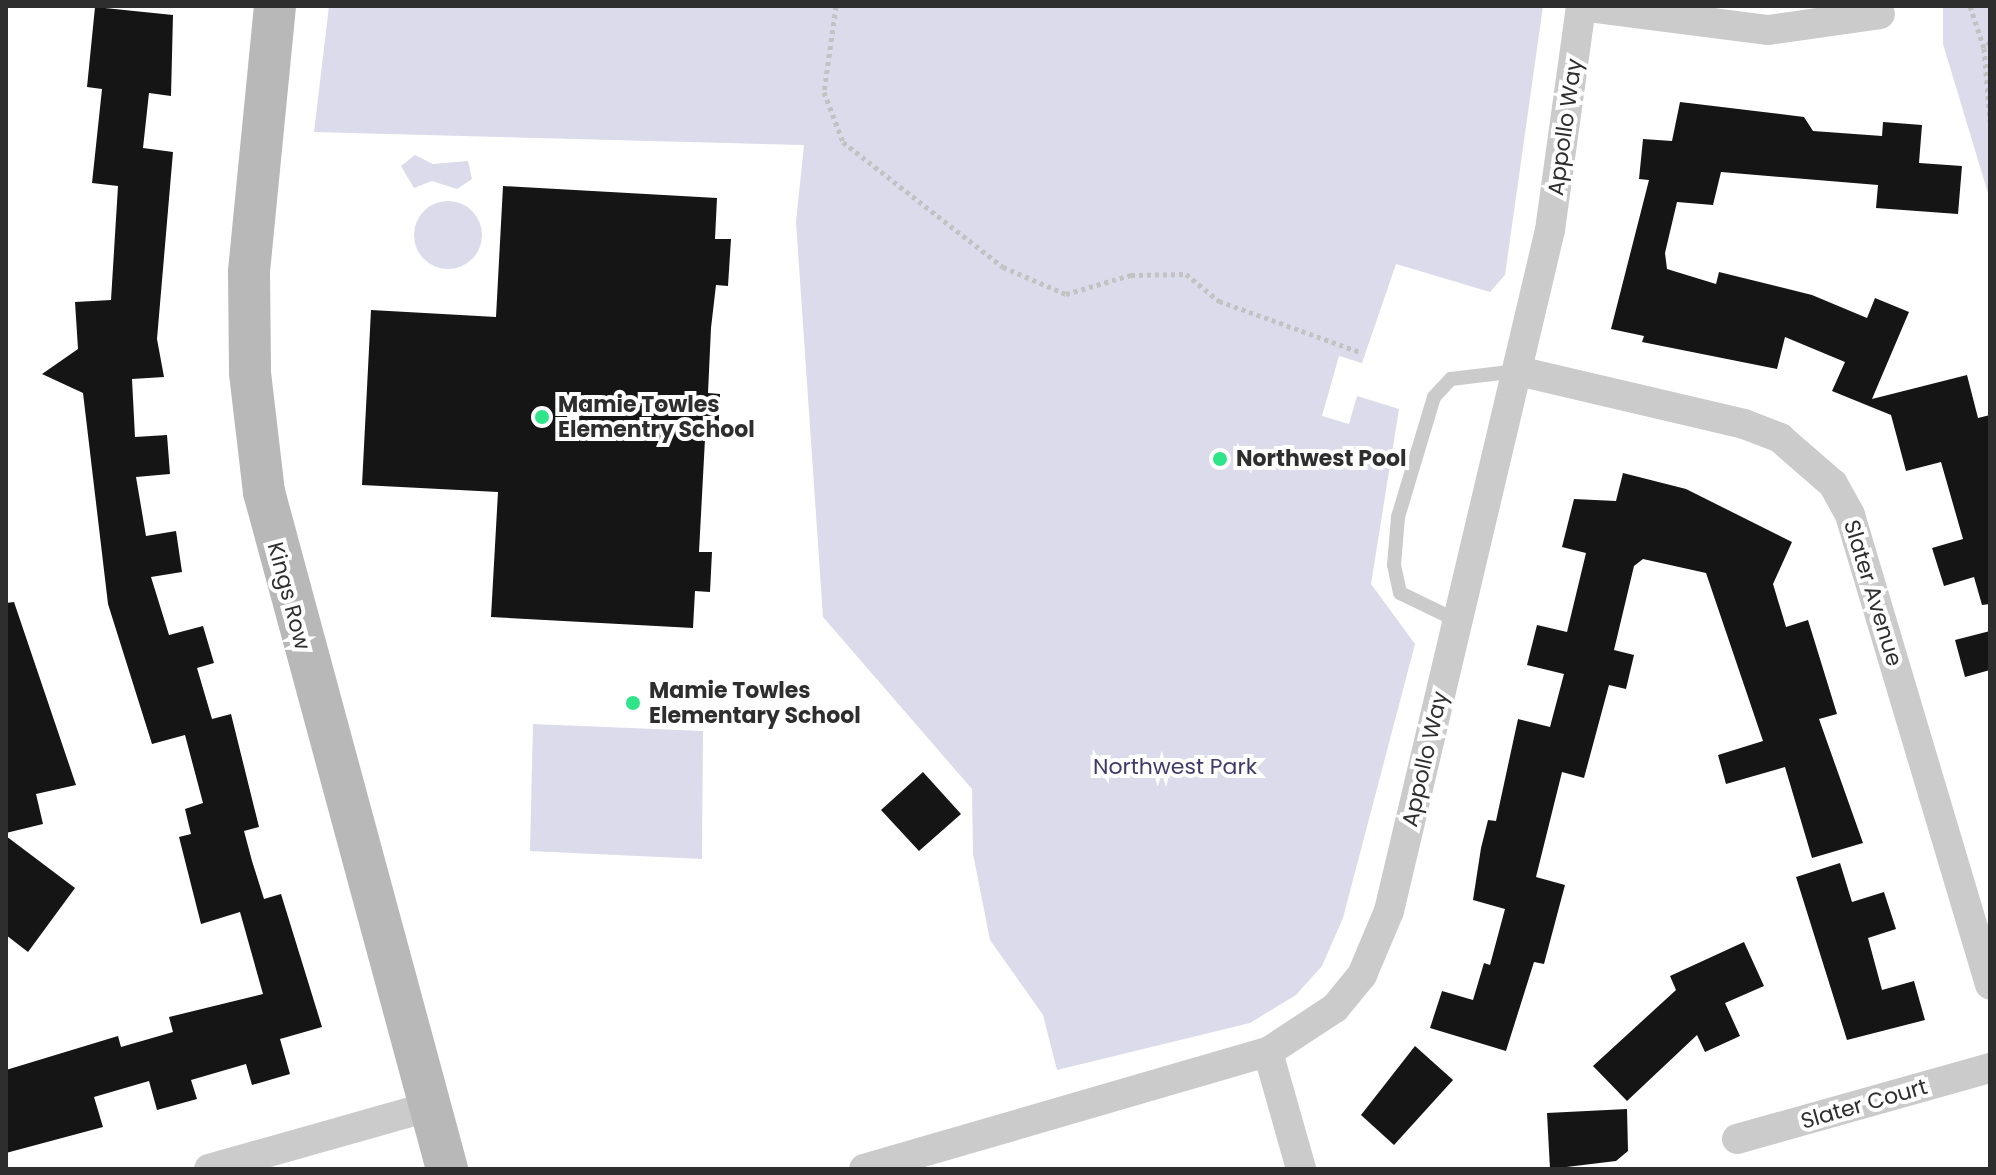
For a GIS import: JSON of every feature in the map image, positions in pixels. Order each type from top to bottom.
[{"type":"main road","name":"Kings Row","points":[[275,6],[249,285],[264,492],[447,1169]]},
{"type":"street","points":[[1581,6],[1768,30],[1880,14]]},
{"type":"street","name":"Appollo Way","points":[[881,1167],[1268,1052],[1335,1008],[1381,939],[1550,230],[1581,6]]},
{"type":"street","name":"Slater Avenue","points":[[1518,371],[1744,424],[1780,438],[1833,484],[1850,515],[1990,985]]},
{"type":"street","points":[[1268,1052],[1301,1169]]},
{"type":"street","name":"Slater Court","points":[[1737,1139],[1990,1068]]},
{"type":"street","points":[[209,1169],[431,1106]]},
{"type":"lane","points":[[1458,621],[1400,593],[1394,565],[1398,517],[1434,397],[1451,379],[1518,371]]},
{"type":"path","points":[[836,6],[824,92],[843,142],[1003,267],[1066,294],[1131,275],[1186,274],[1219,301],[1360,352]]},
{"type":"path","points":[[1970,6],[1984,48],[1990,121]]},
{"type":"path","points":[[1984,48],[1990,42]]},
{"type":"green space","name":"Northwest Park","points":[[329,6],[1543,6],[1505,275],[1490,292],[1396,264],[1362,363],[1339,356],[1322,416],[1349,424],[1357,396],[1399,409],[1371,584],[1415,644],[1343,918],[1322,966],[1296,995],[1250,1023],[1057,1070],[1043,1015],[990,940],[973,854],[972,789],[823,617],[796,222],[804,145],[314,132]]},
{"type":"green space","points":[[1943,6],[1990,6],[1990,200],[1943,44]]},
{"type":"green space","points":[[415,155],[433,164],[468,161],[472,179],[457,189],[432,181],[414,188],[401,166]]},
{"type":"green space","points":[[441,201],[455,201],[467,206],[477,216],[482,235],[477,254],[467,264],[455,269],[441,269],[429,264],[419,254],[414,242],[414,228],[419,216],[429,206]]},
{"type":"green space","points":[[533,724],[703,731],[702,859],[530,851]]},
{"type":"building","points":[[95,7],[173,15],[171,96],[149,93],[143,148],[173,152],[157,339],[164,377],[132,379],[135,437],[167,435],[170,474],[136,477],[146,536],[176,531],[182,572],[151,577],[169,635],[203,626],[214,663],[197,668],[212,719],[231,714],[259,827],[244,831],[252,861],[264,899],[281,894],[322,1027],[280,1039],[290,1074],[252,1085],[246,1064],[191,1080],[197,1099],[157,1110],[149,1081],[94,1097],[103,1127],[6,1153],[6,1070],[118,1036],[121,1047],[173,1032],[169,1017],[263,994],[240,912],[201,924],[179,837],[191,834],[185,809],[203,803],[185,735],[152,744],[108,604],[83,393],[42,374],[78,349],[75,302],[111,300],[118,186],[92,183],[102,89],[87,87]]},
{"type":"building","points":[[1680,102],[1804,117],[1813,131],[1882,136],[1883,122],[1922,125],[1919,163],[1962,166],[1958,214],[1876,208],[1878,185],[1721,172],[1713,205],[1677,202],[1665,253],[1667,269],[1716,284],[1719,272],[1812,295],[1867,318],[1875,298],[1909,312],[1872,399],[1967,375],[1978,418],[1990,415],[1990,604],[1982,605],[1974,577],[1944,586],[1932,548],[1963,539],[1941,462],[1906,471],[1891,415],[1832,391],[1845,362],[1785,337],[1777,369],[1642,342],[1644,336],[1611,329],[1649,180],[1639,179],[1643,139],[1672,141]]},
{"type":"building","name":"Mamie Towles Elementry School","points":[[503,186],[717,198],[715,239],[731,239],[728,286],[716,285],[711,328],[708,393],[720,394],[718,440],[705,439],[699,552],[712,552],[710,592],[695,591],[693,628],[491,617],[498,492],[362,485],[371,310],[496,317]]},
{"type":"building","points":[[1623,473],[1686,489],[1792,542],[1773,584],[1786,627],[1808,620],[1837,714],[1819,719],[1863,843],[1812,858],[1785,767],[1726,784],[1718,755],[1763,741],[1706,573],[1643,559],[1634,566],[1614,650],[1634,655],[1626,689],[1609,685],[1584,778],[1562,772],[1536,877],[1565,885],[1544,964],[1534,962],[1506,1051],[1430,1028],[1442,991],[1473,1000],[1484,963],[1490,965],[1505,909],[1473,900],[1481,848],[1488,820],[1496,821],[1518,719],[1550,727],[1564,674],[1527,665],[1537,625],[1567,632],[1586,553],[1562,547],[1574,499],[1616,501]]},
{"type":"building","points":[[14,602],[76,785],[36,794],[43,824],[6,833],[6,603]]},
{"type":"building","points":[[1990,631],[1990,670],[1965,677],[1955,640]]},
{"type":"building","points":[[923,772],[961,814],[919,851],[881,810]]},
{"type":"building","points":[[6,836],[75,888],[28,952],[6,935]]},
{"type":"building","points":[[1840,863],[1852,902],[1884,892],[1896,929],[1868,938],[1882,990],[1914,981],[1925,1020],[1847,1040],[1796,877]]},
{"type":"building","points":[[1744,942],[1764,986],[1725,1003],[1740,1036],[1705,1052],[1697,1035],[1627,1101],[1593,1066],[1676,990],[1670,976]]},
{"type":"building","points":[[1415,1046],[1453,1080],[1394,1145],[1361,1115]]},
{"type":"building","points":[[1627,1109],[1628,1151],[1616,1161],[1550,1169],[1547,1113]]},
{"type":"place","name":"Mamie Towles Elementry School","points":[[542,417]]},
{"type":"place","name":"Northwest Pool","points":[[1220,459]]},
{"type":"place","name":"Mamie Towles Elementary School","points":[[633,703]]}]
